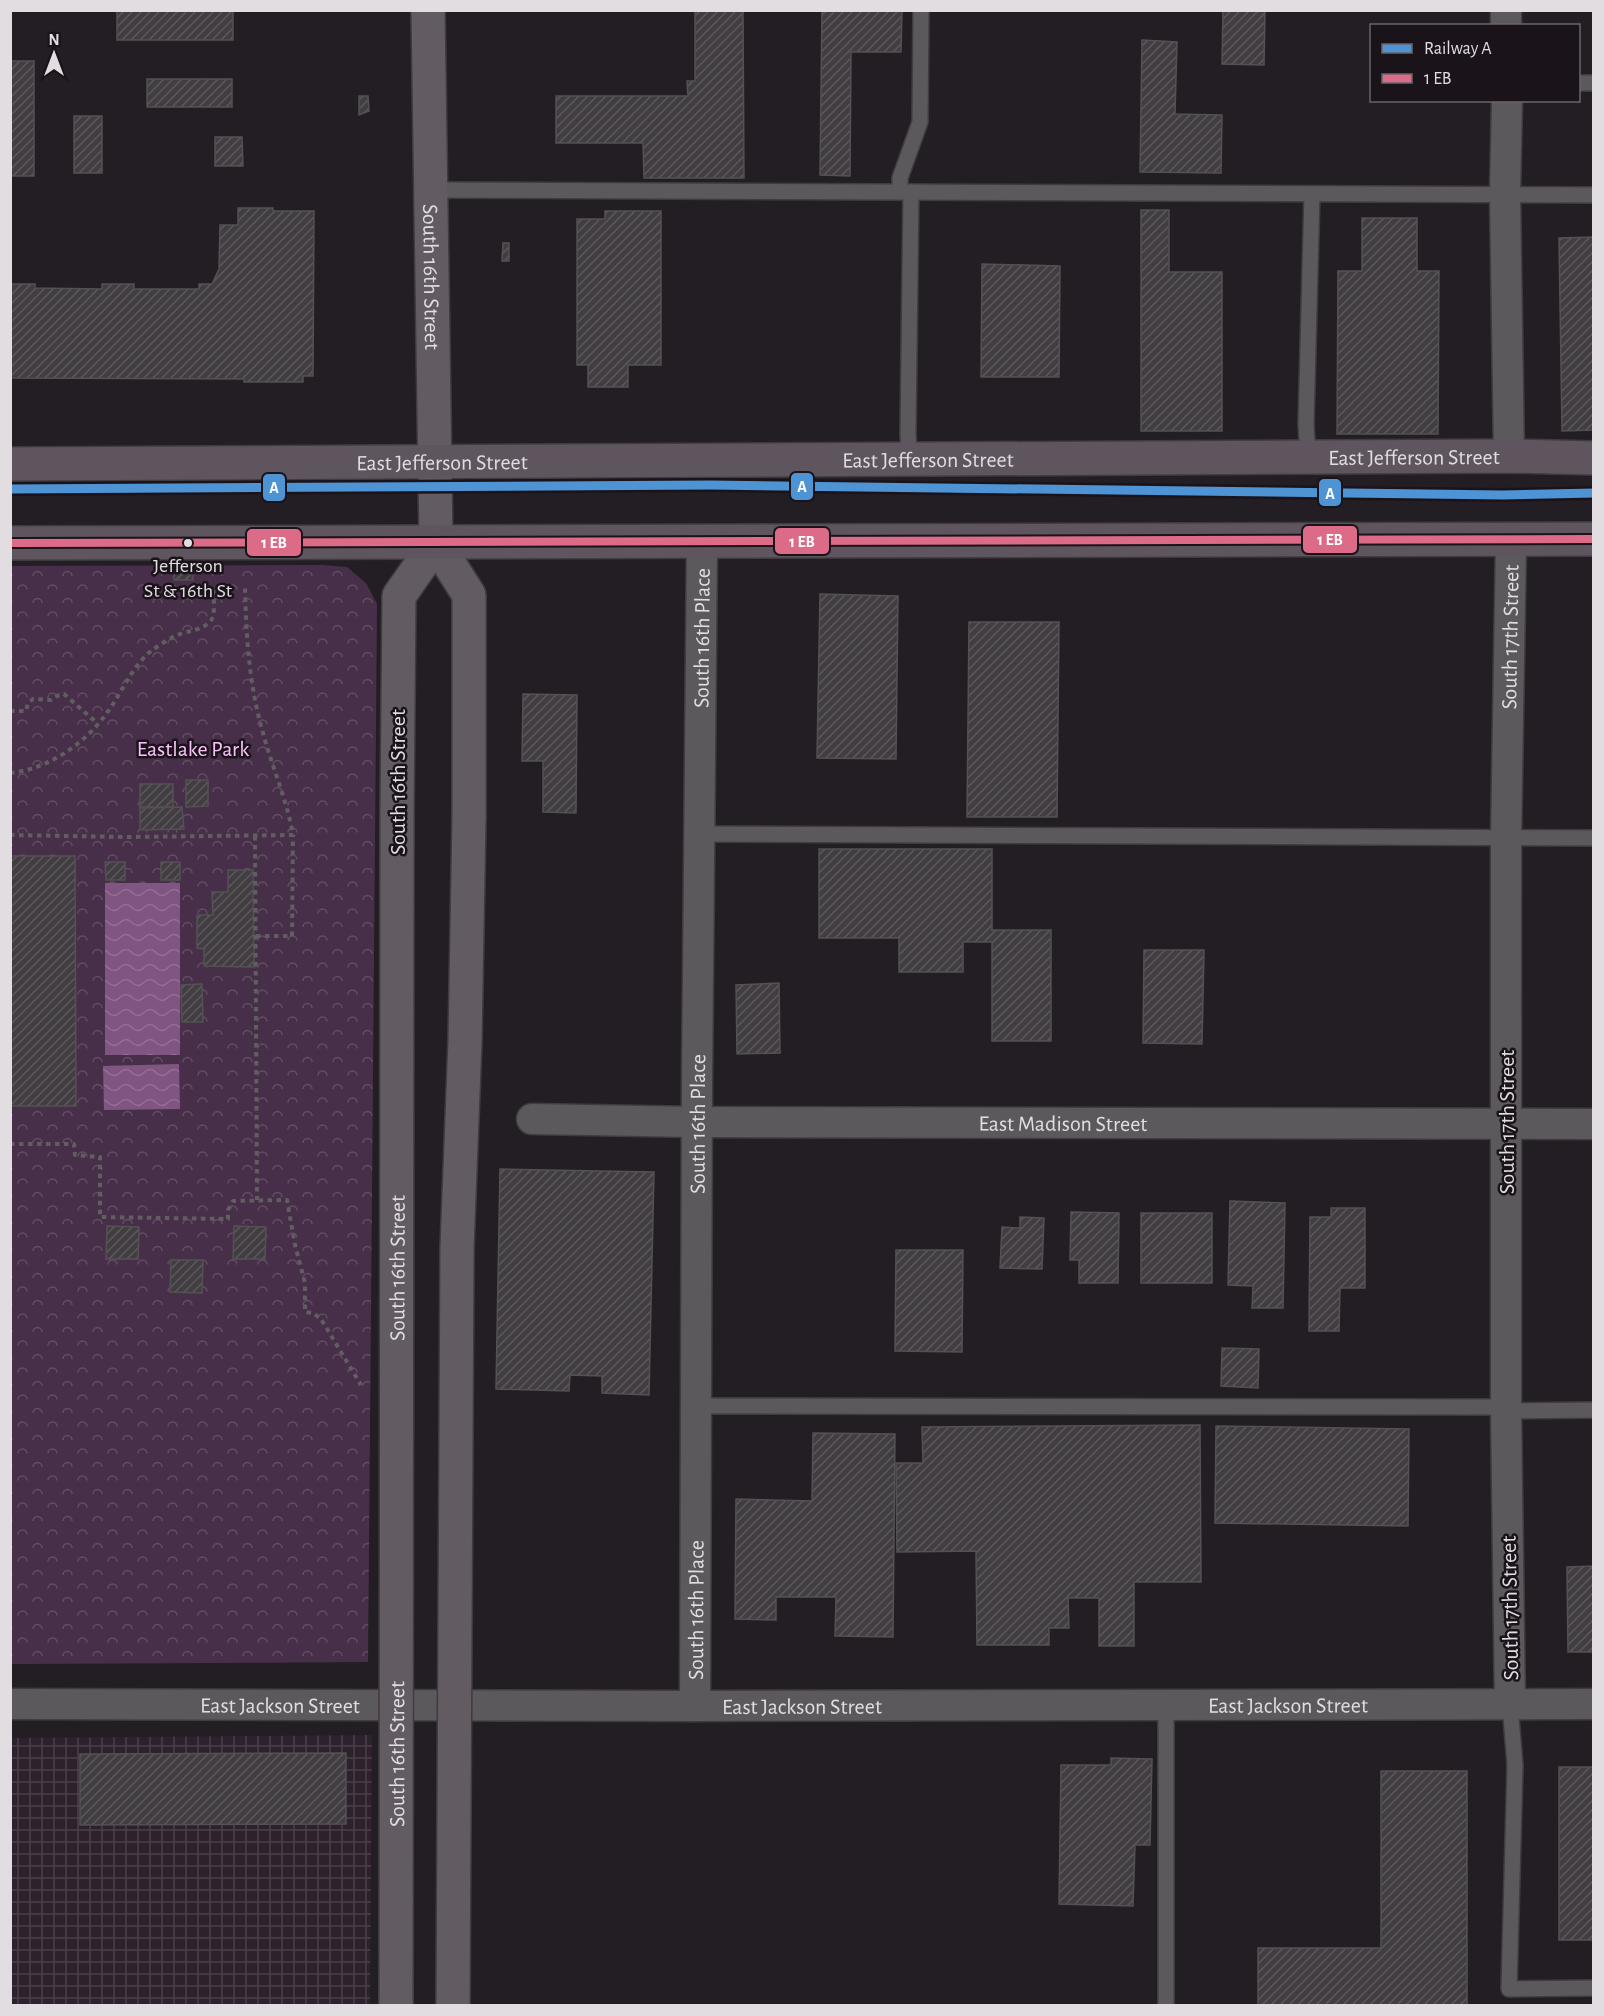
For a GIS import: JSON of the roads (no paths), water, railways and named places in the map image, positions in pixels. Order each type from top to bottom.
[{"type":"main road","name":"South 16th Street","points":[[396,2006],[399,596],[436,543],[428,10]]},
{"type":"main road","name":"East Jefferson Street","points":[[10,464],[1509,456],[1593,458]]},
{"type":"main road","points":[[10,543],[1593,539]]},
{"type":"main road","points":[[436,543],[470,595],[470,818],[457,1248],[453,2006]]},
{"type":"street","points":[[1507,102],[1505,194],[1509,456]]},
{"type":"street","name":"South 17th Street","points":[[1510,1705],[1506,1409],[1506,838],[1511,540]]},
{"type":"street","name":"South 16th Place","points":[[695,1706],[702,541]]},
{"type":"street","name":"East Madison Street","points":[[532,1119],[697,1122],[1593,1124]]},
{"type":"street","name":"East Jackson Street","points":[[10,1704],[695,1706],[1593,1704]]},
{"type":"lane","points":[[909,459],[906,192],[900,178],[920,122],[921,10]]},
{"type":"lane","points":[[430,190],[1593,195]]},
{"type":"lane","points":[[1308,457],[1306,424],[1312,194]]},
{"type":"lane","points":[[699,834],[1593,838]]},
{"type":"lane","points":[[696,1406],[1593,1410]]},
{"type":"lane","points":[[1510,1705],[1515,1765],[1509,1989],[1593,1988]]},
{"type":"lane","points":[[1166,1706],[1166,2006]]},
{"type":"water","points":[[105,883],[180,883],[180,1055],[105,1055]]},
{"type":"water","points":[[179,1064],[180,1109],[104,1110],[103,1066]]},
{"type":"rail line","name":"A","points":[[10,489],[711,485],[1503,495],[1594,493]]},
{"type":"place","name":"Jefferson St & 16th St","points":[[188,543]]},
{"type":"park label","name":"Eastlake Park","points":[[193,748]]}]
